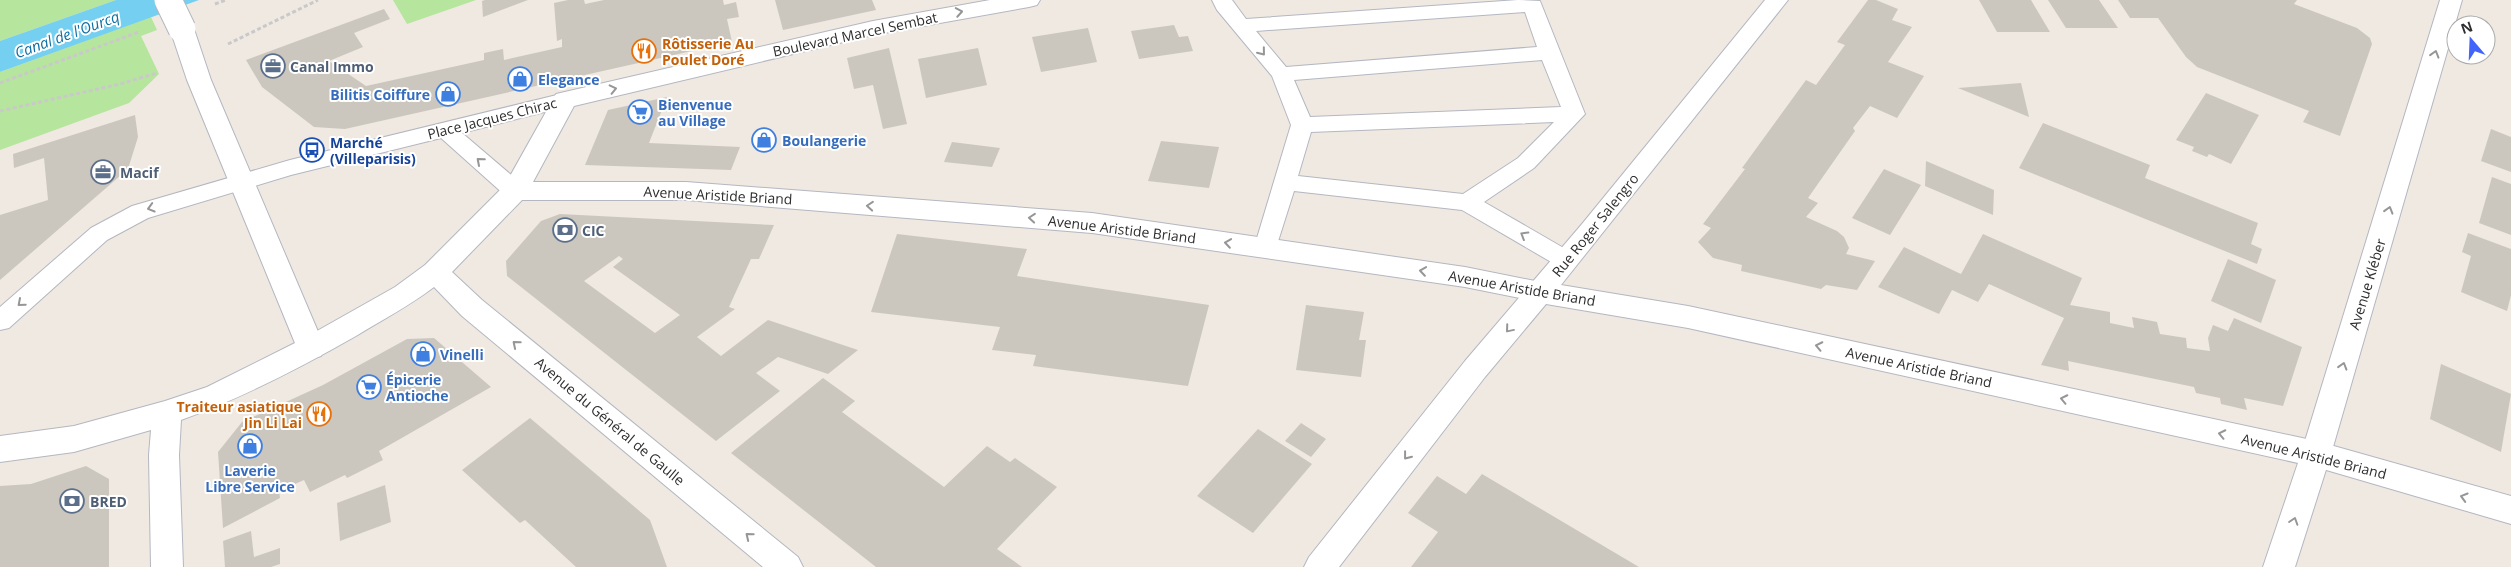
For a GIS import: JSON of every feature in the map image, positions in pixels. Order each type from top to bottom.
[{"type":"street","points":[[168,0],[182,29],[192,60],[311,348]]},
{"type":"street","name":"Boulevard Marcel Sembat","points":[[565,100],[873,28],[1030,0]]},
{"type":"street","name":"Rue Roger Salengro","points":[[1320,567],[1475,369],[1540,292],[1777,0]]},
{"type":"street","name":"Avenue Kléber","points":[[2279,567],[2316,454],[2451,0]]},
{"type":"street","name":"Place Jacques Chirac","points":[[0,449],[74,439],[167,413],[217,395],[311,348],[405,294],[435,272],[514,191],[565,100]]},
{"type":"street","name":"Avenue Aristide Briand","points":[[514,191],[686,191],[1092,223],[1465,277],[1540,292],[1688,317],[2316,454],[2511,510]]},
{"type":"street","name":"Avenue du Général de Gaulle","points":[[435,272],[472,308],[787,567]]},
{"type":"street","points":[[167,413],[164,455],[167,567]]},
{"type":"lane","points":[[1222,0],[1224,6],[1281,74],[1302,125],[1266,248]]},
{"type":"lane","points":[[1241,26],[1533,6],[1549,53],[1574,114]]},
{"type":"lane","points":[[1281,74],[1549,53]]},
{"type":"lane","name":"Place Jacques Chirac","points":[[0,321],[99,234],[140,212],[290,168],[565,100]]},
{"type":"lane","points":[[1468,202],[1526,163],[1574,114]]},
{"type":"lane","points":[[1302,125],[1574,114]]},
{"type":"lane","points":[[445,130],[514,191]]},
{"type":"lane","points":[[1284,182],[1468,202],[1566,260]]},
{"type":"path","points":[[209,6],[226,0]]},
{"type":"path","points":[[0,111],[120,84],[192,60],[318,0]]},
{"type":"path","points":[[0,83],[142,31]]},
{"type":"green space","points":[[0,0],[116,0],[0,41]]},
{"type":"green space","points":[[393,0],[476,0],[407,24]]},
{"type":"green space","points":[[151,17],[157,30],[141,36],[159,74],[129,103],[0,150],[0,72]]},
{"type":"water","name":"Canal de l'Ourcq","points":[[116,0],[199,0],[0,72],[0,41]]},
{"type":"building","points":[[528,0],[483,17],[482,1]]},
{"type":"building","points":[[568,0],[584,0],[585,4],[604,0],[723,0],[724,5],[736,2],[739,17],[727,19],[732,42],[345,129],[314,127],[262,87],[246,60],[384,9],[390,19],[354,33],[363,47],[329,61],[366,86],[484,60],[484,53],[503,49],[504,60],[562,47],[562,39],[557,41],[554,3]]},
{"type":"building","points":[[775,0],[872,0],[876,10],[783,30]]},
{"type":"building","points":[[1868,0],[1876,0],[1898,9],[1892,20],[1912,27],[1888,62],[1924,76],[1897,118],[1870,106],[1853,128],[1855,131],[1808,198],[1818,203],[1806,217],[1837,231],[1844,237],[1849,248],[1846,254],[1875,261],[1857,290],[1826,285],[1821,289],[1741,271],[1742,265],[1713,258],[1698,242],[1711,228],[1703,224],[1745,169],[1742,168],[1806,80],[1816,85],[1845,45],[1837,42]]},
{"type":"building","points":[[1979,0],[2031,0],[2050,32],[1997,32]]},
{"type":"building","points":[[2048,0],[2099,0],[2118,28],[2066,28]]},
{"type":"building","points":[[2118,0],[2297,0],[2294,4],[2357,28],[2370,38],[2372,44],[2340,136],[2303,122],[2309,111],[2197,67],[2186,57],[2158,18],[2130,18]]},
{"type":"building","points":[[1174,25],[1179,37],[1188,36],[1193,51],[1139,59],[1131,31]]},
{"type":"building","points":[[1088,28],[1097,62],[1041,72],[1032,37]]},
{"type":"building","points":[[889,48],[907,124],[883,129],[873,85],[854,89],[847,58]]},
{"type":"building","points":[[978,48],[987,85],[926,98],[918,59]]},
{"type":"building","points":[[2021,83],[2029,117],[1958,88]]},
{"type":"building","points":[[2206,93],[2259,115],[2231,164],[2209,154],[2207,157],[2192,151],[2194,147],[2176,140]]},
{"type":"building","points":[[667,97],[649,143],[740,147],[731,170],[585,165],[608,110]]},
{"type":"building","points":[[135,115],[138,137],[128,169],[0,280],[0,215],[48,200],[44,158],[14,168],[13,154]]},
{"type":"building","points":[[2043,123],[2150,165],[2145,178],[2258,223],[2251,244],[2262,249],[2257,264],[2019,168]]},
{"type":"building","points":[[2491,129],[2511,137],[2511,172],[2481,161]]},
{"type":"building","points":[[1161,141],[1219,147],[1209,188],[1148,181]]},
{"type":"building","points":[[952,142],[1000,148],[992,167],[944,162]]},
{"type":"building","points":[[1926,161],[1994,190],[1993,215],[1925,186]]},
{"type":"building","points":[[1884,169],[1921,185],[1890,235],[1852,218]]},
{"type":"building","points":[[2492,177],[2511,184],[2511,235],[2479,223]]},
{"type":"building","points":[[560,214],[774,225],[759,259],[751,259],[729,307],[735,309],[697,337],[721,356],[768,320],[858,350],[828,374],[778,357],[756,373],[780,391],[716,441],[507,276],[506,261],[541,221]],"holes":[[[619,256],[623,259],[613,267],[680,315],[655,333],[584,281]]]},
{"type":"building","points":[[2468,233],[2511,249],[2511,295],[2507,311],[2461,292],[2471,256],[2462,252]]},
{"type":"building","points":[[897,234],[1027,249],[1017,276],[1209,305],[1188,386],[1033,366],[1036,355],[992,350],[1000,327],[871,312]]},
{"type":"building","points":[[1983,234],[2082,278],[2070,305],[2110,312],[2110,323],[2134,328],[2132,317],[2157,322],[2160,334],[2186,338],[2187,348],[2210,351],[2208,338],[2213,325],[2228,331],[2234,318],[2302,347],[2283,406],[2244,398],[2247,410],[2221,404],[2220,398],[2196,393],[2194,387],[2068,361],[2069,371],[2041,365],[2064,318],[1989,284],[1978,302],[1952,290],[1939,314],[1878,287],[1904,247],[1961,274]]},
{"type":"building","points":[[2228,259],[2276,280],[2261,323],[2211,301]]},
{"type":"building","points":[[1306,305],[1364,312],[1359,340],[1366,340],[1361,377],[1296,370]]},
{"type":"building","points":[[434,338],[491,387],[379,451],[383,460],[347,478],[345,475],[310,492],[304,480],[279,491],[280,498],[223,528],[218,452],[242,422],[323,385],[407,339]]},
{"type":"building","points":[[2441,364],[2511,394],[2501,452],[2430,419]]},
{"type":"building","points":[[823,378],[855,401],[842,412],[944,487],[987,446],[1010,462],[1015,458],[1057,487],[997,549],[1022,567],[876,567],[731,453]]},
{"type":"building","points":[[530,418],[650,520],[667,567],[576,567],[525,520],[520,523],[462,470]]},
{"type":"building","points":[[1301,423],[1326,439],[1311,457],[1285,441]]},
{"type":"building","points":[[1258,429],[1312,464],[1253,533],[1197,496]]},
{"type":"building","points":[[86,466],[109,479],[109,567],[0,567],[0,486],[31,484]]},
{"type":"building","points":[[1482,474],[1639,567],[1411,567],[1438,532],[1408,513],[1437,476],[1466,494]]},
{"type":"building","points":[[385,485],[391,522],[340,541],[337,503]]},
{"type":"building","points":[[251,531],[254,557],[280,548],[280,564],[271,567],[225,567],[223,541]]},
{"type":"place","name":"Rôtisserie Au Poulet Doré","points":[[644,51]]},
{"type":"place","name":"Canal Immo","points":[[273,66]]},
{"type":"place","name":"Elegance","points":[[520,79]]},
{"type":"place","name":"Bilitis Coiffure","points":[[448,94]]},
{"type":"place","name":"Bienvenue au Village","points":[[640,112]]},
{"type":"place","name":"Boulangerie","points":[[764,140]]},
{"type":"place","name":"Marché (Villeparisis)","points":[[312,150]]},
{"type":"place","name":"Macif","points":[[103,172]]},
{"type":"place","name":"CIC","points":[[565,230]]},
{"type":"place","name":"Vinelli","points":[[423,354]]},
{"type":"place","name":"Épicerie Antioche","points":[[369,387]]},
{"type":"place","name":"Traiteur asiatique Jin Li Lai","points":[[319,414]]},
{"type":"place","name":"Laverie Libre Service","points":[[250,446]]},
{"type":"place","name":"BRED","points":[[72,501]]}]
